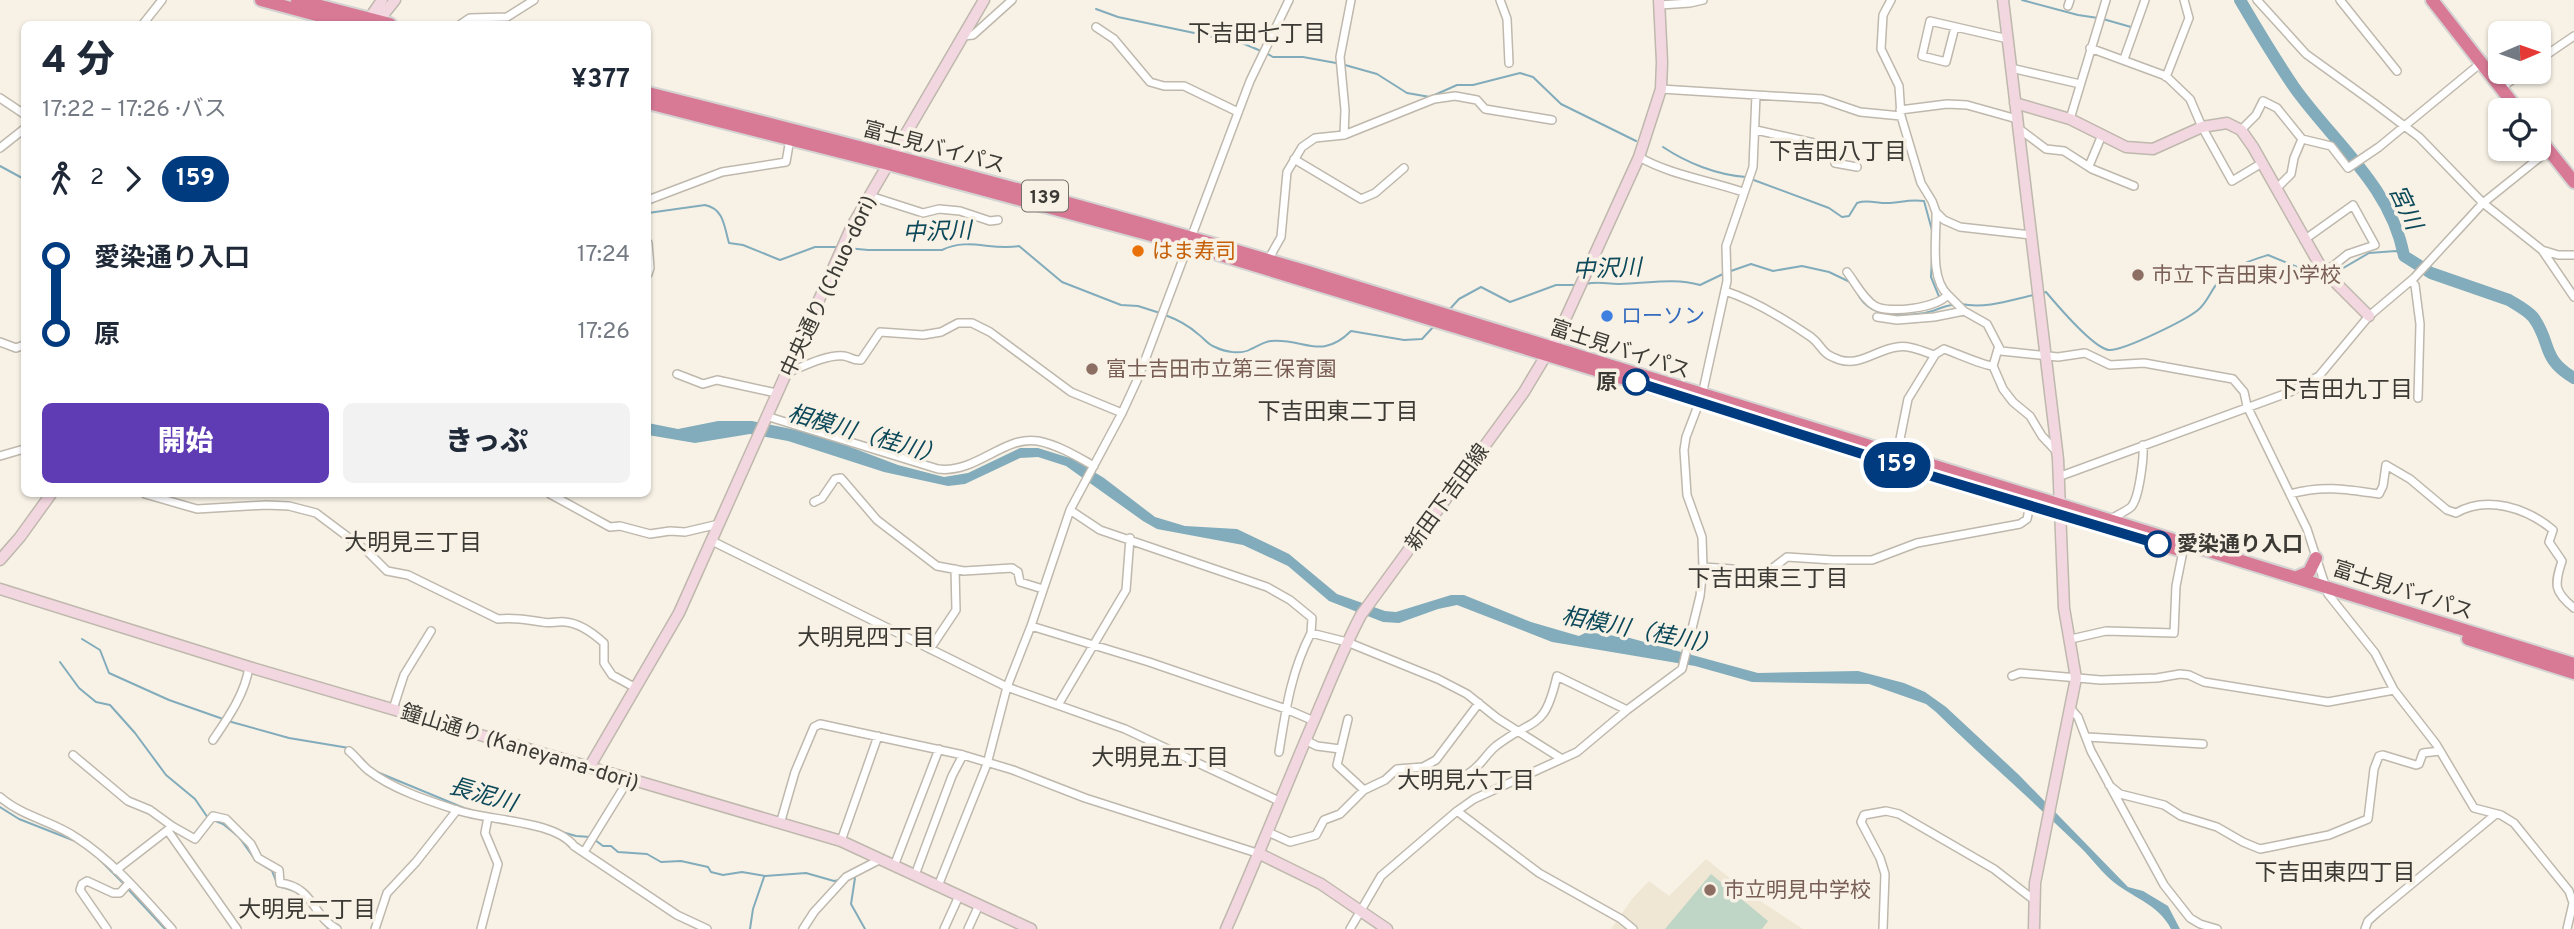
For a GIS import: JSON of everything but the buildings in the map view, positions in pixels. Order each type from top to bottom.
[{"type":"highway","points":[[261,0],[339,21]]},
{"type":"highway","points":[[297,0],[370,21]]},
{"type":"highway","points":[[2432,0],[2509,98]]},
{"type":"highway","name":"富士見バイパス","points":[[651,94],[1189,241],[1268,260],[1442,318]]},
{"type":"highway","name":"富士見バイパス","points":[[651,104],[790,139],[890,160]]},
{"type":"highway","points":[[2551,153],[2574,182]]},
{"type":"highway","name":"富士見バイパス","points":[[1189,241],[1701,399],[2030,505],[2111,519],[2297,577],[2326,590],[2574,673]]},
{"type":"highway","name":"富士見バイパス","points":[[1701,399],[1894,455],[2183,551],[2326,590],[2574,664]]},
{"type":"highway","points":[[2297,577],[2309,572],[2316,558]]},
{"type":"main road","points":[[377,21],[382,0]]},
{"type":"main road","points":[[379,21],[395,0]]},
{"type":"main road","name":"中央通り (Chuo-dori)","points":[[590,766],[678,613],[852,226],[984,0]]},
{"type":"main road","points":[[2003,0],[2057,452],[2064,608],[2076,678],[2035,883],[2034,929]]},
{"type":"main road","name":"新田下吉田線","points":[[1260,853],[1279,801],[1361,615],[1524,392],[1549,352],[1639,157],[1661,89],[1659,2]]},
{"type":"main road","points":[[2015,103],[2070,119],[2126,146],[2153,149],[2202,127],[2227,123],[2241,130],[2324,270],[2369,316]]},
{"type":"main road","points":[[0,560],[49,497]]},
{"type":"main road","name":"鐘山通り (Kaneyama-dori)","points":[[0,589],[248,667],[841,841],[1031,929]]},
{"type":"main road","points":[[1226,929],[1260,853],[1321,884],[1387,929]]},
{"type":"street","points":[[145,21],[162,0]]},
{"type":"street","points":[[466,21],[470,18],[507,17],[534,0]]},
{"type":"street","points":[[963,36],[973,35],[1012,0]]},
{"type":"street","points":[[938,887],[988,764],[1007,687],[1031,626],[1070,510],[1122,412],[1250,81],[1289,0]]},
{"type":"street","points":[[1344,135],[1345,110],[1340,57],[1351,0]]},
{"type":"street","points":[[1659,2],[1690,3],[1703,0]]},
{"type":"street","points":[[1891,0],[1884,15],[1881,48],[1899,86],[1900,113],[1921,183],[1933,201],[1936,212],[1936,274],[1947,295],[1964,311],[1987,324],[1998,349],[1993,366],[2003,389],[2013,402],[2030,416],[2042,436],[2057,452]]},
{"type":"street","points":[[2070,119],[2106,0]]},
{"type":"street","points":[[2124,59],[2145,0]]},
{"type":"street","points":[[2166,76],[2189,18],[2184,0]]},
{"type":"street","points":[[2257,0],[2306,54],[2404,125],[2483,203],[2542,250],[2574,297]]},
{"type":"street","points":[[2340,0],[2397,71]]},
{"type":"street","points":[[1503,1],[1507,19],[1509,63]]},
{"type":"street","points":[[1955,27],[1946,62],[1922,56],[1930,21],[2008,39]]},
{"type":"street","points":[[1096,27],[1114,39],[1150,82],[1164,86],[1184,86],[1238,112]]},
{"type":"street","points":[[2552,51],[2574,36]]},
{"type":"street","points":[[2090,48],[2166,76],[2190,99],[2232,181],[2262,163]]},
{"type":"street","points":[[2241,130],[2256,115],[2263,101],[2277,108],[2302,139],[2331,146],[2348,168],[2379,147],[2481,63]]},
{"type":"street","points":[[2011,68],[2080,84]]},
{"type":"street","points":[[2501,88],[2507,84]]},
{"type":"street","points":[[1661,89],[1822,99],[1860,112],[1900,113],[1947,104],[1967,105],[2018,123],[2046,149],[2064,151],[2089,166],[2134,186]]},
{"type":"street","points":[[1350,929],[1381,876],[1457,811],[1474,799],[1577,752],[1627,710],[1682,670],[1700,596],[1703,567],[1702,537],[1686,495],[1684,450],[1701,399],[1725,291],[1726,246],[1753,167],[1756,95]]},
{"type":"street","points":[[1268,260],[1281,237],[1287,172],[1302,147],[1315,138],[1344,135],[1434,99],[1455,96],[1477,100],[1485,109],[1552,120]]},
{"type":"street","points":[[0,98],[21,112]]},
{"type":"street","points":[[1756,130],[1832,147],[1835,163],[1857,167]]},
{"type":"street","points":[[0,148],[21,131]]},
{"type":"street","points":[[2089,166],[2102,135]]},
{"type":"street","points":[[651,200],[722,172],[786,162],[790,139]]},
{"type":"street","points":[[2276,189],[2291,174],[2302,139]]},
{"type":"street","points":[[1639,157],[1673,173],[1694,176],[1743,192]]},
{"type":"street","points":[[1294,159],[1361,199],[1375,193],[1404,168]]},
{"type":"street","points":[[2058,477],[2290,392],[2319,376],[2369,316],[2412,279],[2483,203],[2535,161]]},
{"type":"street","points":[[870,196],[923,213],[943,209],[998,220]]},
{"type":"street","points":[[2304,240],[2353,205],[2375,245],[2348,254],[2324,270]]},
{"type":"street","points":[[1936,212],[1944,220],[1960,227],[2031,235]]},
{"type":"street","points":[[2542,250],[2558,255],[2574,255]]},
{"type":"street","points":[[1847,272],[1872,305],[1880,308],[1915,308],[1939,303],[1947,295]]},
{"type":"street","points":[[2412,279],[2420,324],[2418,398]]},
{"type":"street","points":[[1725,291],[1756,302],[1813,339],[1823,352],[1837,359],[1854,363],[1876,352],[1899,346],[1935,355]]},
{"type":"street","points":[[1877,317],[1897,320],[1964,311]]},
{"type":"street","points":[[787,373],[829,358],[844,356],[854,361],[861,360],[880,332],[923,335],[941,332],[958,323],[972,323],[990,332],[1071,392],[1122,412]]},
{"type":"street","points":[[0,342],[16,348],[21,346]]},
{"type":"street","points":[[1894,455],[1908,398],[1935,355],[1944,349],[1970,357],[1984,366],[1993,366]]},
{"type":"street","points":[[1998,349],[2058,357],[2085,353],[2110,365],[2144,363],[2233,379],[2244,393],[2246,407],[2307,529],[2326,590],[2375,653],[2394,690],[2440,751],[2474,808],[2496,814],[2514,823],[2569,891],[2573,903],[2567,929]]},
{"type":"street","points":[[677,374],[702,384],[717,380],[776,393]]},
{"type":"street","points":[[766,417],[939,469],[964,467],[1013,444],[1038,441],[1069,452],[1094,466]]},
{"type":"street","points":[[2111,519],[2129,509],[2134,502],[2143,461],[2143,445]]},
{"type":"street","points":[[0,456],[21,450]]},
{"type":"street","points":[[2290,494],[2312,488],[2336,488],[2379,494],[2386,465],[2410,479],[2447,510],[2456,513],[2464,508],[2484,504],[2504,505],[2532,516],[2553,530],[2549,542],[2562,561],[2556,579],[2559,595],[2574,608]]},
{"type":"street","points":[[814,502],[822,498],[835,478],[841,478],[877,520],[937,566],[956,569],[1012,568],[1018,572],[1020,582],[1043,589]]},
{"type":"street","points":[[155,497],[197,509],[266,505],[289,506],[316,513],[368,552],[387,571],[408,576],[498,619],[514,617],[577,625],[604,643],[604,663],[611,675],[634,687]]},
{"type":"street","points":[[555,497],[610,527],[620,526],[650,534],[670,531],[685,533],[719,524]]},
{"type":"street","points":[[1703,567],[1732,569],[1755,577],[1765,574],[1787,557],[1833,561],[1872,560],[1917,543],[2020,524],[2027,519],[2030,505]]},
{"type":"street","points":[[1070,510],[1100,530],[1130,538],[1267,587],[1290,600],[1312,618],[1311,633],[1297,659],[1290,684],[1279,751]]},
{"type":"street","points":[[1058,705],[1126,590],[1130,538]]},
{"type":"street","points":[[712,541],[1007,687],[1125,729],[1279,801]]},
{"type":"street","points":[[2071,639],[2106,631],[2174,633],[2176,586],[2183,551]]},
{"type":"street","points":[[930,649],[956,610],[956,569]]},
{"type":"street","points":[[1031,626],[1286,709],[1314,721]]},
{"type":"street","points":[[393,709],[404,675],[431,631]]},
{"type":"street","points":[[1311,633],[1347,642],[1438,679],[1562,759]]},
{"type":"street","points":[[213,740],[240,697],[246,683],[248,667]]},
{"type":"street","points":[[2012,676],[2020,673],[2101,680],[2189,675],[2204,682],[2328,702],[2394,690]]},
{"type":"street","points":[[1469,773],[1478,768],[1494,748],[1544,715],[1552,699],[1557,676],[1627,710]]},
{"type":"street","points":[[1268,832],[1290,842],[1316,835],[1324,820],[1340,814],[1363,790],[1385,780],[1397,769],[1423,767],[1436,760],[1479,703]]},
{"type":"street","points":[[2071,709],[2078,717],[2109,785],[2164,885],[2179,907],[2200,924],[2217,929]]},
{"type":"street","points":[[1348,719],[1337,765],[1363,790]]},
{"type":"street","points":[[780,824],[795,772],[814,727],[820,724],[963,755],[1013,770],[1084,798],[1260,853]]},
{"type":"street","points":[[841,841],[878,736]]},
{"type":"street","points":[[2087,737],[2203,744]]},
{"type":"street","points":[[1306,740],[1317,746],[1340,750]]},
{"type":"street","points":[[894,866],[939,749]]},
{"type":"street","points":[[349,751],[369,770],[384,779],[457,810],[546,830],[569,839],[574,846],[677,915],[708,929]]},
{"type":"street","points":[[2109,785],[2120,794],[2164,804],[2181,816],[2217,827],[2249,845],[2260,849],[2271,848],[2288,842],[2329,835],[2368,820],[2371,813],[2374,769],[2379,756],[2416,765],[2423,753],[2440,751]]},
{"type":"street","points":[[73,755],[128,801],[150,810],[170,829],[237,929]]},
{"type":"street","points":[[915,876],[952,776],[963,755]]},
{"type":"street","points":[[584,852],[629,779]]},
{"type":"street","points":[[0,797],[21,812],[75,836],[116,870],[172,929]]},
{"type":"street","points":[[375,929],[387,893],[416,862],[457,810]]},
{"type":"street","points":[[1457,811],[1539,873],[1621,919],[1633,929]]},
{"type":"street","points":[[1883,929],[1885,874],[1880,858],[1861,822],[1864,815],[1886,811],[1899,814],[1994,869],[2035,900]]},
{"type":"street","points":[[2365,929],[2368,921],[2378,912],[2496,814]]},
{"type":"street","points":[[170,829],[195,839],[213,816],[226,819],[251,844],[258,858],[279,870],[281,883],[295,885],[309,897],[330,925],[337,929]]},
{"type":"street","points":[[481,929],[498,864],[485,833],[488,817]]},
{"type":"street","points":[[116,870],[170,829]]},
{"type":"street","points":[[803,929],[814,912],[846,877],[881,859]]},
{"type":"street","points":[[107,929],[80,890],[82,884],[87,881],[113,893],[120,893],[129,883]]},
{"type":"street","points":[[944,929],[959,896]]},
{"type":"street","points":[[968,929],[979,905]]},
{"type":"shaded area","name":"市立明見中学校","points":[[1706,859],[1751,895],[1803,929],[1611,929],[1632,899],[1649,881],[1669,896]]},
{"type":"green space","points":[[1711,874],[1768,921],[1762,929],[1665,929]]},
{"type":"water","points":[[718,421],[752,421],[816,434],[898,465],[944,477],[968,473],[1020,448],[1038,448],[1073,459],[1104,478],[1155,517],[1185,526],[1237,529],[1289,554],[1337,594],[1385,611],[1396,612],[1451,595],[1464,595],[1531,622],[1579,636],[1587,632],[1630,638],[1758,673],[1858,671],[1904,683],[1925,692],[1946,707],[2019,775],[2128,887],[2143,891],[2168,906],[2180,929],[2171,929],[2151,906],[2110,879],[2060,827],[1926,704],[1869,684],[1752,682],[1695,666],[1552,642],[1457,605],[1399,623],[1383,622],[1329,601],[1288,566],[1243,545],[1157,529],[1066,466],[1038,457],[1020,458],[965,484],[948,486],[884,472],[788,441],[750,434],[695,443],[651,436],[651,424],[678,429]]},
{"type":"waterway","points":[[2022,0],[2098,18]]},
{"type":"waterway","name":"宮川","points":[[2240,0],[2294,87],[2374,186],[2397,231],[2404,256],[2431,273],[2509,300],[2525,310],[2539,326],[2556,364],[2574,378]]},
{"type":"waterway","points":[[1096,9],[1118,17],[1242,43],[1261,51]]},
{"type":"waterway","points":[[2103,19],[2131,27]]},
{"type":"waterway","points":[[1266,53],[1273,57],[1303,57],[1336,63]]},
{"type":"waterway","points":[[1345,65],[1377,74],[1407,93],[1430,97],[1457,85],[1473,85],[1520,73],[1533,77],[1561,104],[1636,141]]},
{"type":"waterway","points":[[1663,147],[1703,167],[1746,177]]},
{"type":"waterway","name":"中沢川","points":[[0,166],[21,177]]},
{"type":"waterway","points":[[1751,179],[1829,208],[1842,217],[1849,216],[1857,203],[1861,202],[1924,201],[1933,234]]},
{"type":"waterway","name":"中沢川","points":[[651,213],[705,205],[711,207],[720,214],[729,243],[743,245],[780,260],[815,247],[838,247]]},
{"type":"waterway","name":"中沢川","points":[[847,248],[942,250],[970,244],[1019,246],[1062,282],[1121,305],[1138,306],[1160,313]]},
{"type":"waterway","name":"中沢川","points":[[2333,274],[2369,253],[2396,251],[2404,256]]},
{"type":"waterway","name":"中沢川","points":[[2043,293],[2046,292],[2094,342],[2109,350],[2140,340],[2191,315],[2201,307],[2225,275],[2255,259],[2268,255],[2314,274],[2321,273]]},
{"type":"waterway","points":[[1932,257],[1931,277],[1940,299]]},
{"type":"waterway","name":"中沢川","points":[[1728,272],[1751,264],[1773,271],[1802,266],[1829,272],[1850,282]]},
{"type":"waterway","name":"中沢川","points":[[1586,284],[1670,281],[1700,285],[1723,274]]},
{"type":"waterway","name":"中沢川","points":[[1448,311],[1459,299],[1481,287],[1510,302],[1556,285],[1577,285]]},
{"type":"waterway","name":"中沢川","points":[[1857,292],[1869,307],[1886,314],[1916,314],[1952,305]]},
{"type":"waterway","name":"中沢川","points":[[1961,304],[1989,305],[2034,295]]},
{"type":"waterway","name":"中沢川","points":[[1165,315],[1187,326],[1213,346],[1238,352],[1271,341],[1321,347],[1340,340],[1351,331],[1404,340],[1422,339],[1435,325]]},
{"type":"waterway","name":"長泥川","points":[[82,639],[100,650],[109,673],[169,700],[223,719]]},
{"type":"waterway","points":[[60,662],[79,688],[96,702],[110,705],[166,775],[195,799],[208,818]]},
{"type":"waterway","name":"長泥川","points":[[228,721],[289,738],[349,748]]},
{"type":"waterway","name":"長泥川","points":[[358,756],[372,769]]},
{"type":"waterway","name":"長泥川","points":[[377,772],[464,808]]},
{"type":"waterway","points":[[0,807],[19,819],[75,841]]},
{"type":"waterway","points":[[213,820],[223,824],[239,837],[256,861],[272,871],[278,886],[295,891]]},
{"type":"waterway","name":"長泥川","points":[[562,832],[590,837]]},
{"type":"waterway","name":"長泥川","points":[[595,840],[618,852],[647,854],[661,862],[681,861],[708,867],[711,872],[723,875],[742,872],[765,876],[806,873],[839,880]]},
{"type":"waterway","points":[[99,859],[125,885]]},
{"type":"waterway","points":[[750,929],[753,909],[764,877]]},
{"type":"waterway","name":"長泥川","points":[[852,878],[855,878],[851,904],[865,929]]},
{"type":"waterway","points":[[128,889],[165,929]]},
{"type":"waterway","points":[[299,894],[312,908]]},
{"type":"waterway","points":[[325,923],[328,929]]},
{"type":"bus line","name":"159","points":[[1636,382],[1938,478],[2158,544]]},
{"type":"place","name":"はま寿司","points":[[1138,251]]},
{"type":"place","name":"市立下吉田東小学校","points":[[2138,275]]},
{"type":"place","name":"ローソン","points":[[1607,316]]},
{"type":"place","name":"富士吉田市立第三保育園","points":[[1092,369]]},
{"type":"place","name":"原","points":[[1636,382]]},
{"type":"place","name":"愛染通り入口","points":[[2158,544]]},
{"type":"place","name":"市立明見中学校","points":[[1710,890]]},
{"type":"district","name":"下吉田七丁目","points":[[1257,33]]},
{"type":"district","name":"下吉田八丁目","points":[[1838,151]]},
{"type":"district","name":"下吉田九丁目","points":[[2344,389]]},
{"type":"district","name":"下吉田東二丁目","points":[[1338,411]]},
{"type":"district","name":"大明見三丁目","points":[[413,542]]},
{"type":"district","name":"下吉田東三丁目","points":[[1768,578]]},
{"type":"district","name":"大明見四丁目","points":[[866,637]]},
{"type":"district","name":"大明見五丁目","points":[[1160,757]]},
{"type":"district","name":"大明見六丁目","points":[[1466,780]]},
{"type":"district","name":"下吉田東四丁目","points":[[2335,872]]},
{"type":"district","name":"大明見二丁目","points":[[307,909]]},
{"type":"water label","name":"相模川（桂川）","points":[[866,434]]},
{"type":"water label","name":"相模川（桂川）","points":[[1641,630]]}]
